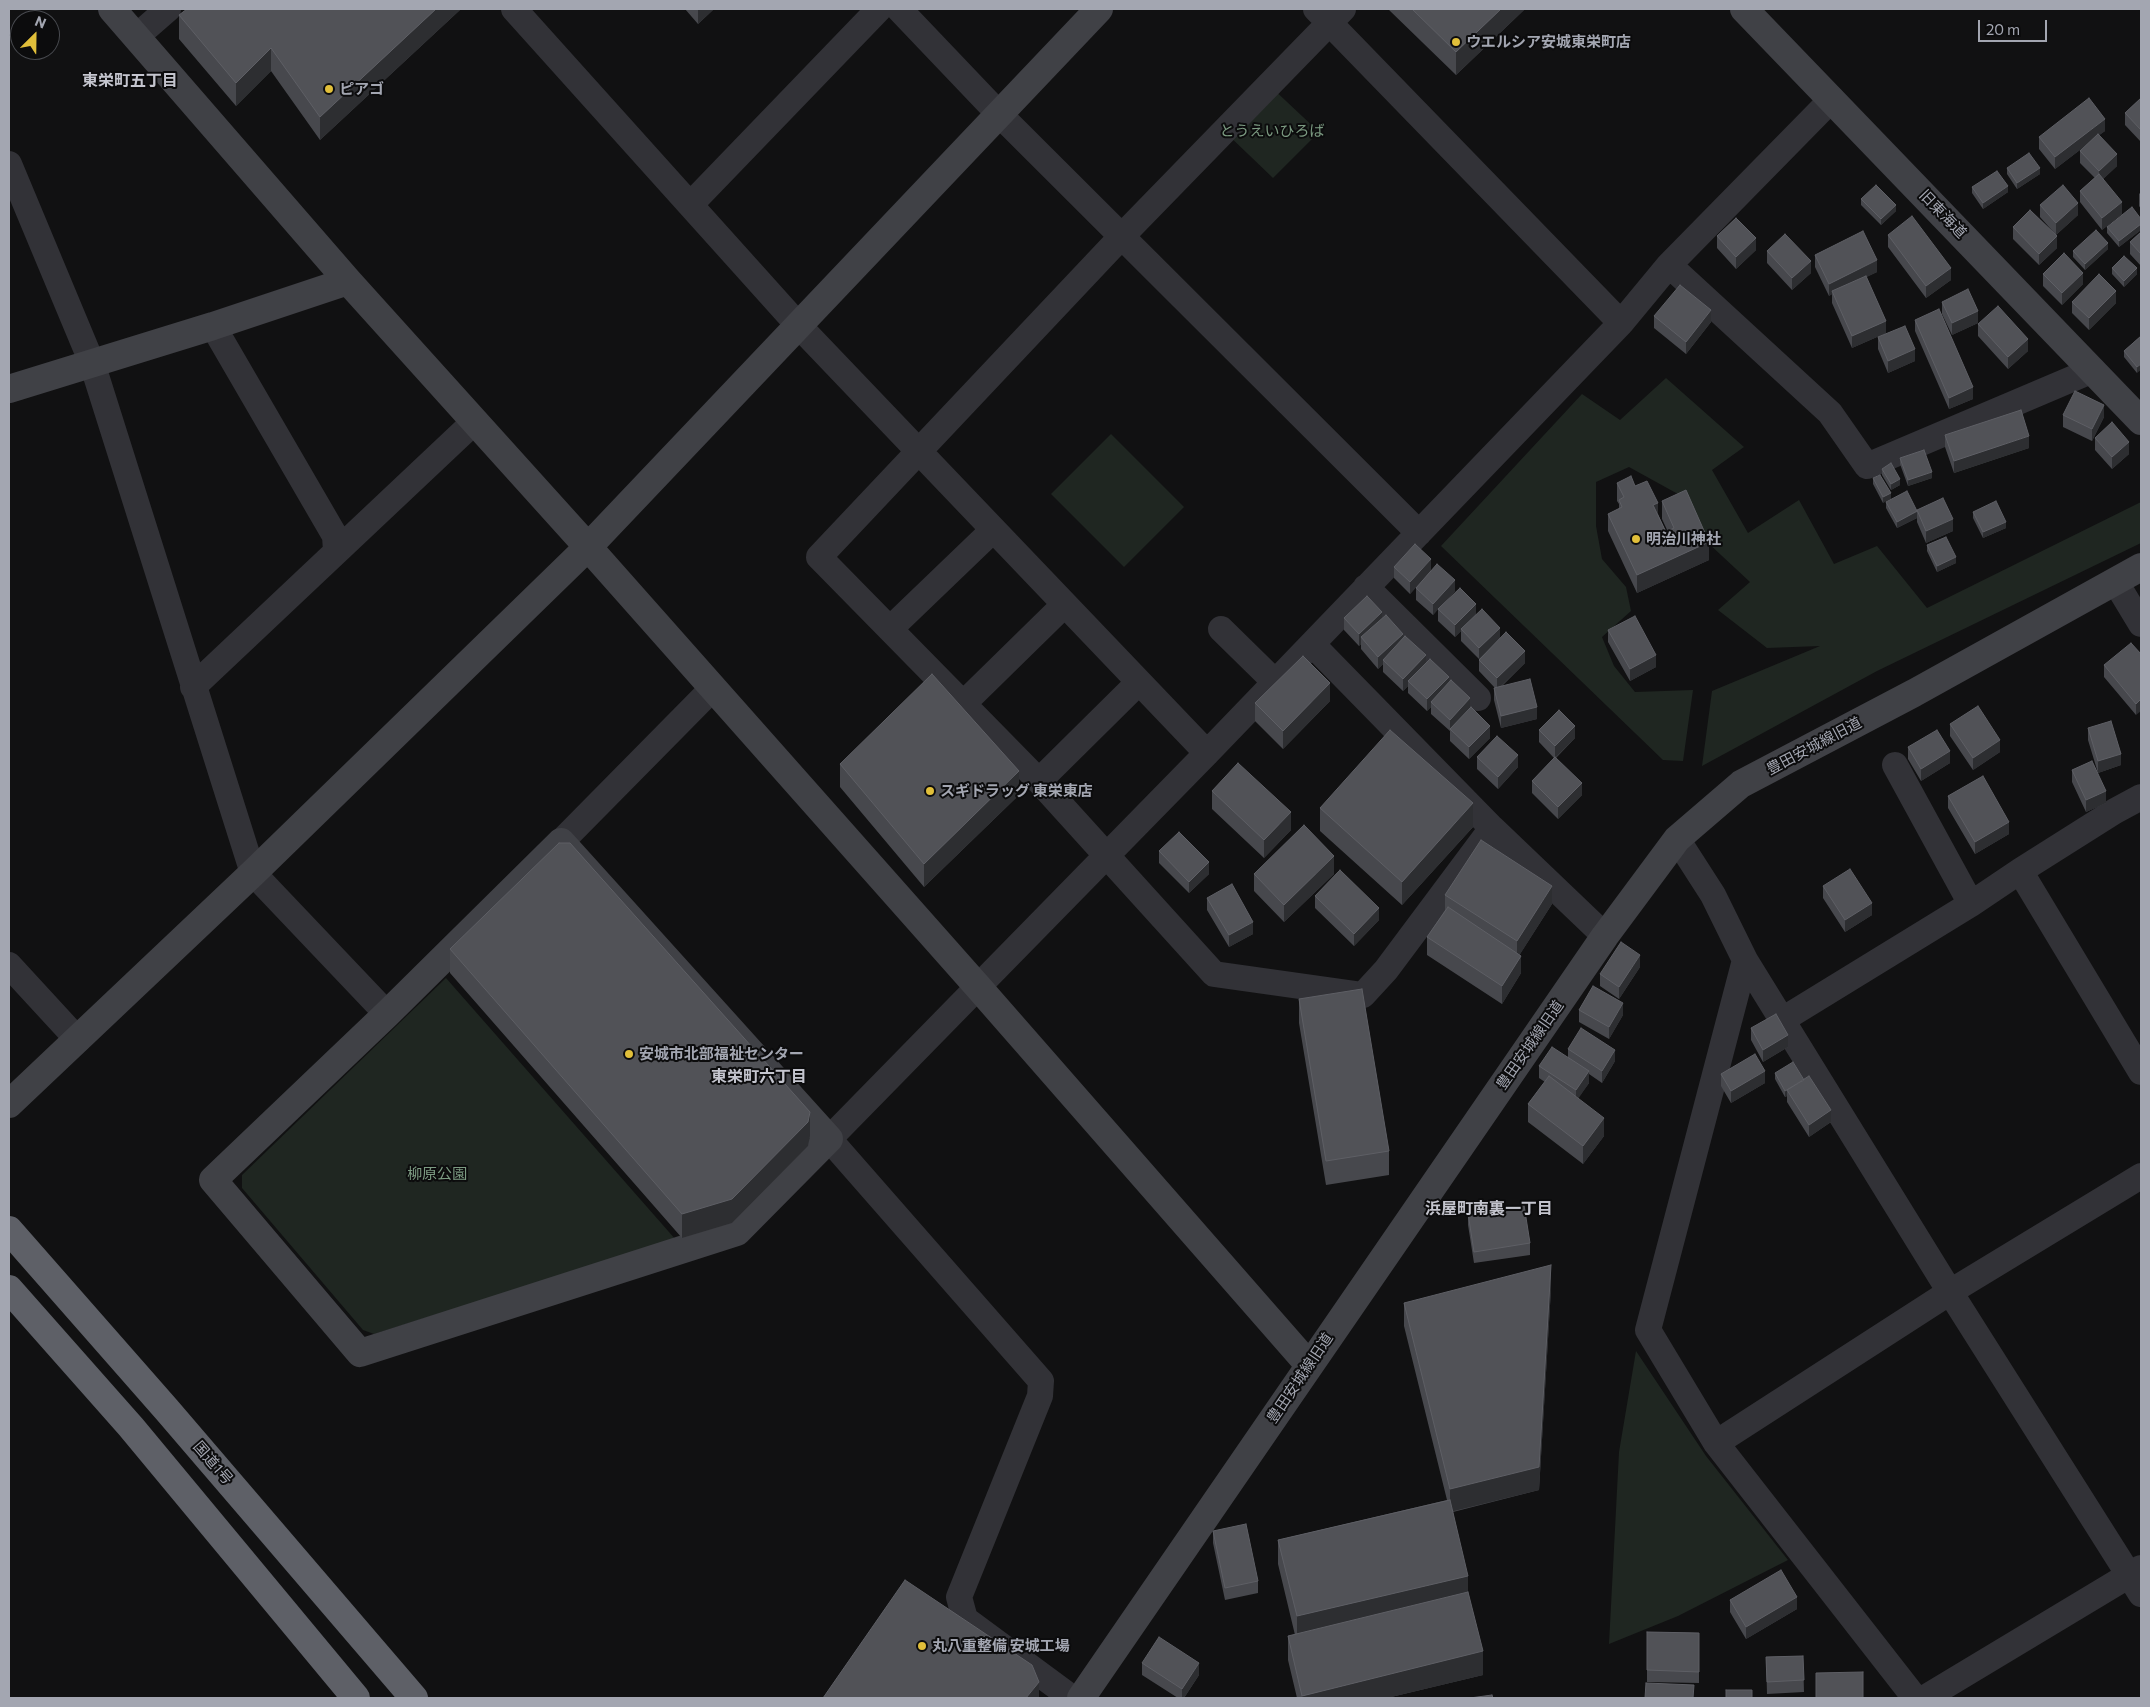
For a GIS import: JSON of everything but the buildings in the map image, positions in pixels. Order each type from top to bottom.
[{"type":"highway","name":"国道1号","points":[[9,1230],[168,1410],[414,1698]]},
{"type":"highway","points":[[9,1290],[131,1427],[356,1698]]},
{"type":"street","points":[[112,9],[348,281],[588,547],[979,988],[1309,1365]]},
{"type":"street","points":[[137,36],[168,9]]},
{"type":"street","points":[[514,9],[799,326],[1207,753]]},
{"type":"street","points":[[691,204],[879,9]]},
{"type":"street","points":[[899,9],[1000,115],[1419,533]]},
{"type":"street","points":[[9,1104],[252,873],[588,547],[1099,9]]},
{"type":"street","name":"旧東海道","points":[[1744,9],[2141,421]]},
{"type":"street","points":[[1492,828],[1386,970],[1363,994],[1214,974],[1039,781],[891,628],[818,557],[1122,236],[1329,13],[1621,322]]},
{"type":"street","points":[[712,689],[387,1014],[213,1180],[360,1353],[737,1232],[979,988],[1207,753],[1621,322],[1669,265],[1832,99]]},
{"type":"street","points":[[9,164],[92,363],[252,873],[387,1014]]},
{"type":"street","points":[[1669,265],[1830,413],[1867,466],[2093,370]]},
{"type":"street","points":[[9,389],[213,326],[348,281]]},
{"type":"street","points":[[213,326],[335,536],[336,551]]},
{"type":"street","points":[[193,687],[474,422]]},
{"type":"street","points":[[891,628],[993,530]]},
{"type":"street","name":"豊田安城線旧道","points":[[1081,1698],[1605,936],[1677,839],[1741,784],[2141,568]]},
{"type":"street","points":[[2115,581],[2141,624]]},
{"type":"street","points":[[1366,587],[1478,698]]},
{"type":"street","points":[[963,704],[1064,605]]},
{"type":"street","points":[[1221,629],[1275,682]]},
{"type":"street","points":[[1312,644],[1492,828],[1605,936]]},
{"type":"street","points":[[1039,781],[1139,682]]},
{"type":"street","points":[[1895,765],[1972,904]]},
{"type":"street","points":[[1782,1020],[1972,904],[2115,811],[2141,797]]},
{"type":"street","points":[[1677,839],[1713,895],[1745,960],[1950,1292],[2137,1579],[1925,1698]]},
{"type":"street","points":[[561,842],[829,1138],[1040,1381],[1040,1396],[959,1597],[965,1619],[1072,1698]]},
{"type":"street","points":[[2020,871],[2141,1072]]},
{"type":"street","points":[[1745,960],[1648,1330],[1716,1443],[1915,1698]]},
{"type":"street","points":[[9,964],[78,1040]]},
{"type":"street","points":[[1716,1443],[1950,1292],[2141,1176]]},
{"type":"green space","name":"とうえいひろば","points":[[1269,85],[1319,132],[1273,178],[1224,131]]},
{"type":"green space","points":[[1666,378],[1744,447],[1712,470],[1748,533],[1799,500],[1834,564],[1877,546],[1927,608],[2141,502],[2141,543],[1877,671],[1702,766],[1712,691],[1820,646],[1767,648],[1718,610],[1750,582],[1707,542],[1687,499],[1629,467],[1596,482],[1596,526],[1602,559],[1626,587],[1631,611],[1602,637],[1614,666],[1635,692],[1693,690],[1683,761],[1663,760],[1441,546],[1582,394],[1620,420]]},
{"type":"green space","points":[[1111,434],[1184,507],[1124,567],[1051,494]]},
{"type":"green space","name":"柳原公園","points":[[446,978],[676,1240],[374,1334],[363,1330],[242,1188],[242,1175]]},
{"type":"green space","points":[[1636,1351],[1706,1456],[1788,1560],[1678,1616],[1609,1644],[1619,1452]]},
{"type":"place","name":"ウエルシア安城東栄町店","points":[[1456,42]]},
{"type":"place","name":"ピアゴ","points":[[329,89]]},
{"type":"place","name":"明治川神社","points":[[1636,539]]},
{"type":"place","name":"スギドラッグ 東栄東店","points":[[930,791]]},
{"type":"place","name":"安城市北部福祉センター","points":[[629,1054]]},
{"type":"place","name":"丸八重整備 安城工場","points":[[922,1646]]},
{"type":"district","name":"東栄町五丁目","points":[[130,81]]},
{"type":"district","name":"東栄町六丁目","points":[[759,1077]]},
{"type":"district","name":"浜屋町南裏一丁目","points":[[1489,1209]]}]
